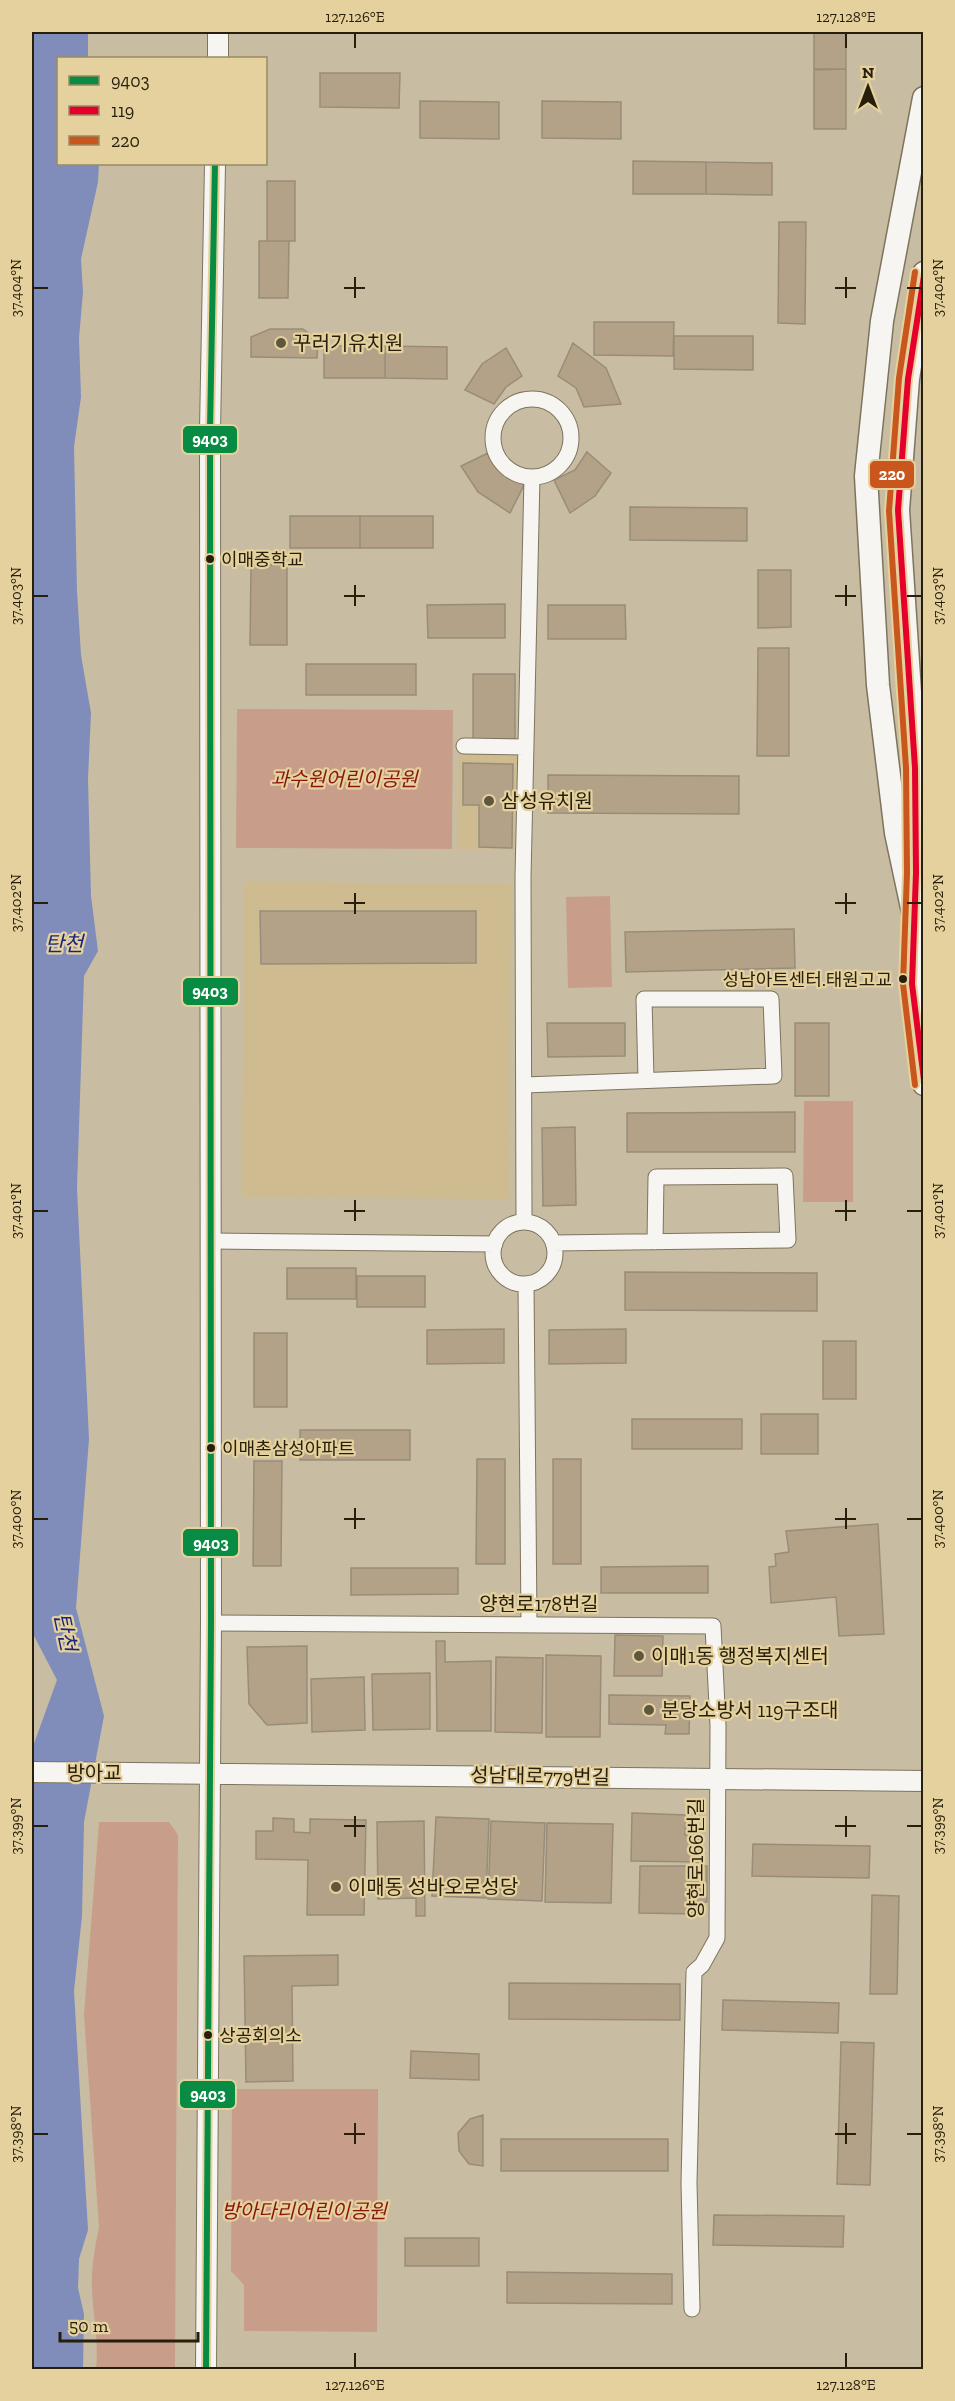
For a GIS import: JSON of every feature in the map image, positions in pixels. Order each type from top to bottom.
[{"type":"main road","points":[[218,32],[218,57]]},
{"type":"main road","points":[[914,917],[896,833],[878,685],[866,476],[882,321],[924,98]]},
{"type":"main road","points":[[206,2370],[211,1623],[210,430],[215,165]]},
{"type":"main road","points":[[924,273],[908,379],[898,510],[915,768],[912,984],[924,1084]]},
{"type":"main road","name":"방아교","points":[[32,1772],[157,1773]]},
{"type":"main road","name":"성남대로779번길","points":[[157,1773],[924,1781]]},
{"type":"street","points":[[531,400],[554,407],[568,426],[571,438],[569,450],[555,469],[532,477],[519,475],[507,468],[494,451],[493,432],[506,409],[518,402],[531,400]]},
{"type":"street","points":[[525,1222],[526,747],[532,477]]},
{"type":"street","points":[[464,746],[526,747]]},
{"type":"street","points":[[524,1085],[774,1076],[771,999],[644,999],[645,1079]]},
{"type":"street","points":[[553,1243],[655,1242],[788,1240],[785,1176],[656,1177],[655,1242]]},
{"type":"street","points":[[525,1222],[544,1229],[553,1243],[555,1258],[552,1268],[545,1276],[526,1284],[516,1283],[500,1272],[493,1254],[495,1244],[506,1228],[525,1222]]},
{"type":"street","points":[[211,1241],[495,1244]]},
{"type":"street","points":[[526,1284],[529,1624]]},
{"type":"street","name":"양현로178번길","points":[[211,1623],[714,1626],[718,1726],[717,1778]]},
{"type":"street","name":"양현로166번길","points":[[692,2309],[689,2183],[694,1972],[702,1965],[717,1938],[717,1778]]},
{"type":"shaded area","name":"삼성유치원","points":[[459,752],[521,753],[519,850],[457,849]]},
{"type":"shaded area","points":[[244,882],[511,884],[509,1199],[242,1197]]},
{"type":"green space","name":"과수원어린이공원","points":[[237,709],[453,710],[452,849],[236,848]]},
{"type":"green space","points":[[610,896],[612,987],[568,988],[566,897]]},
{"type":"green space","points":[[804,1101],[853,1101],[853,1202],[803,1202]]},
{"type":"green space","points":[[99,1822],[169,1822],[178,1835],[175,2369],[96,2369],[92,2280],[99,2227],[84,2015]]},
{"type":"green space","name":"방아다리어린이공원","points":[[232,2089],[378,2089],[377,2332],[244,2331],[244,2285],[231,2271]]},
{"type":"water","name":"탄천","points":[[32,32],[88,32],[88,57],[57,57],[57,165],[99,165],[98,182],[81,259],[83,292],[79,338],[81,397],[74,447],[77,591],[81,655],[91,713],[88,779],[91,896],[98,951],[84,976],[77,1188],[89,1439],[76,1608],[104,1716],[84,1822],[82,1916],[74,1991],[88,2230],[79,2259],[78,2288],[84,2314],[83,2369],[32,2370],[32,1749],[57,1680],[32,1632]]},
{"type":"building","points":[[814,32],[846,32],[846,69],[814,69]]},
{"type":"building","points":[[846,69],[846,129],[814,129],[814,70]]},
{"type":"building","points":[[320,73],[400,73],[399,108],[320,107]]},
{"type":"building","points":[[420,101],[499,102],[499,139],[420,138]]},
{"type":"building","points":[[542,101],[621,102],[621,139],[542,138]]},
{"type":"building","points":[[633,161],[706,162],[706,194],[633,194]]},
{"type":"building","points":[[706,162],[772,163],[772,195],[706,194]]},
{"type":"building","points":[[267,181],[295,181],[295,241],[267,241]]},
{"type":"building","points":[[779,222],[806,222],[805,324],[778,323]]},
{"type":"building","points":[[259,241],[289,241],[288,298],[259,298]]},
{"type":"building","points":[[594,322],[674,322],[673,356],[594,355]]},
{"type":"building","points":[[270,329],[303,329],[318,340],[317,358],[251,357],[251,337]]},
{"type":"building","points":[[674,336],[753,336],[753,370],[674,369]]},
{"type":"building","points":[[573,343],[606,368],[621,404],[584,407],[576,388],[558,376]]},
{"type":"building","points":[[324,346],[385,346],[385,378],[324,378]]},
{"type":"building","points":[[385,346],[447,347],[447,379],[385,378]]},
{"type":"building","points":[[506,348],[522,376],[506,387],[494,404],[465,390],[482,364]]},
{"type":"building","points":[[587,452],[611,473],[595,496],[570,513],[554,480],[575,470]]},
{"type":"building","points":[[488,453],[499,470],[524,485],[510,513],[478,492],[461,466]]},
{"type":"building","points":[[630,507],[747,508],[747,541],[630,540]]},
{"type":"building","points":[[290,516],[360,516],[360,548],[290,548]]},
{"type":"building","points":[[360,516],[433,516],[433,548],[360,548]]},
{"type":"building","points":[[251,565],[287,565],[287,645],[250,645]]},
{"type":"building","points":[[758,570],[791,570],[791,627],[758,628]]},
{"type":"building","points":[[505,604],[505,638],[428,638],[427,605]]},
{"type":"building","points":[[548,605],[625,605],[626,639],[548,639]]},
{"type":"building","points":[[758,648],[789,648],[789,756],[757,756]]},
{"type":"building","points":[[306,664],[416,664],[416,695],[306,695]]},
{"type":"building","points":[[473,674],[515,674],[515,739],[473,740]]},
{"type":"building","points":[[463,763],[513,764],[512,848],[479,847],[479,805],[463,805]]},
{"type":"building","points":[[548,775],[739,776],[739,814],[548,813]]},
{"type":"building","points":[[260,911],[476,911],[476,963],[261,964]]},
{"type":"building","points":[[794,929],[795,968],[626,972],[625,932]]},
{"type":"building","points":[[547,1023],[625,1023],[625,1056],[548,1057]]},
{"type":"building","points":[[795,1023],[829,1023],[829,1096],[795,1096]]},
{"type":"building","points":[[795,1112],[795,1152],[627,1152],[627,1113]]},
{"type":"building","points":[[575,1127],[576,1205],[543,1206],[542,1128]]},
{"type":"building","points":[[287,1268],[356,1268],[356,1299],[287,1299]]},
{"type":"building","points":[[625,1272],[817,1273],[817,1311],[625,1310]]},
{"type":"building","points":[[357,1276],[425,1276],[425,1307],[357,1307]]},
{"type":"building","points":[[504,1329],[504,1363],[427,1364],[427,1330]]},
{"type":"building","points":[[626,1329],[626,1363],[549,1364],[549,1330]]},
{"type":"building","points":[[254,1333],[287,1333],[287,1407],[254,1407]]},
{"type":"building","points":[[823,1341],[856,1341],[856,1399],[823,1399]]},
{"type":"building","points":[[761,1414],[818,1414],[818,1454],[761,1454]]},
{"type":"building","points":[[632,1419],[742,1419],[742,1449],[632,1449]]},
{"type":"building","points":[[300,1430],[410,1430],[410,1460],[300,1460]]},
{"type":"building","points":[[477,1459],[505,1459],[505,1564],[476,1564]]},
{"type":"building","points":[[553,1459],[581,1459],[581,1564],[553,1564]]},
{"type":"building","points":[[254,1461],[282,1461],[281,1566],[253,1566]]},
{"type":"building","points":[[878,1524],[884,1634],[839,1636],[836,1597],[771,1603],[769,1567],[776,1566],[775,1554],[789,1552],[786,1531]]},
{"type":"building","points":[[708,1566],[708,1593],[601,1593],[601,1567]]},
{"type":"building","points":[[351,1568],[458,1568],[458,1594],[351,1595]]},
{"type":"building","name":"이매1동 행정복지센터","points":[[615,1635],[663,1636],[662,1676],[614,1676]]},
{"type":"building","points":[[436,1641],[445,1641],[445,1662],[491,1661],[491,1731],[437,1731]]},
{"type":"building","points":[[307,1646],[307,1723],[267,1725],[249,1704],[247,1647]]},
{"type":"building","points":[[546,1655],[601,1656],[600,1737],[546,1737]]},
{"type":"building","points":[[496,1657],[543,1658],[542,1733],[495,1732]]},
{"type":"building","points":[[430,1673],[430,1729],[373,1730],[372,1674]]},
{"type":"building","points":[[364,1677],[365,1730],[312,1732],[311,1679]]},
{"type":"building","name":"분당소방서 119구조대","points":[[609,1695],[690,1696],[689,1734],[665,1734],[666,1725],[609,1724]]},
{"type":"building","points":[[632,1813],[686,1815],[685,1835],[699,1835],[699,1862],[631,1861]]},
{"type":"building","points":[[436,1817],[489,1819],[486,1898],[432,1896]]},
{"type":"building","name":"이매동 성바오로성당","points":[[273,1818],[294,1819],[294,1832],[310,1833],[310,1819],[366,1820],[364,1915],[307,1915],[308,1860],[256,1859],[256,1831],[273,1831]]},
{"type":"building","points":[[424,1821],[425,1916],[416,1916],[416,1898],[378,1899],[377,1822]]},
{"type":"building","points":[[491,1821],[545,1823],[542,1901],[488,1899]]},
{"type":"building","points":[[547,1823],[613,1824],[611,1903],[545,1902]]},
{"type":"building","points":[[753,1844],[870,1846],[869,1878],[752,1876]]},
{"type":"building","points":[[640,1866],[707,1866],[707,1902],[697,1902],[697,1914],[639,1913]]},
{"type":"building","points":[[872,1895],[899,1896],[897,1994],[870,1994]]},
{"type":"building","points":[[338,1955],[338,1985],[292,1986],[293,2081],[246,2082],[244,1956]]},
{"type":"building","points":[[509,1983],[680,1984],[680,2020],[509,2019]]},
{"type":"building","points":[[723,2000],[839,2003],[838,2033],[722,2030]]},
{"type":"building","points":[[841,2042],[874,2043],[870,2185],[837,2184]]},
{"type":"building","points":[[411,2051],[479,2054],[479,2080],[410,2078]]},
{"type":"building","points":[[483,2115],[483,2166],[469,2164],[459,2151],[458,2133],[470,2119]]},
{"type":"building","points":[[501,2139],[668,2139],[668,2171],[501,2171]]},
{"type":"building","points":[[714,2215],[844,2216],[843,2247],[713,2245]]},
{"type":"building","points":[[405,2238],[479,2238],[479,2266],[405,2266]]},
{"type":"building","points":[[507,2272],[672,2274],[672,2304],[507,2303]]},
{"type":"transit line","name":"9403","points":[[206,2370],[211,1623],[210,430],[215,165]]},
{"type":"transit line","name":"220","points":[[915,272],[899,378],[889,511],[906,768],[907,873],[903,984],[915,1085]]},
{"type":"transit line","name":"119","points":[[924,276],[908,379],[898,510],[915,768],[916,873],[912,984],[924,1080]]},
{"type":"place","name":"꾸러기유치원","points":[[281,343]]},
{"type":"place","name":"이매중학교","points":[[210,559]]},
{"type":"place","name":"삼성유치원","points":[[489,801]]},
{"type":"place","name":"성남아트센터.태원고교","points":[[903,979]]},
{"type":"place","name":"이매촌삼성아파트","points":[[211,1448]]},
{"type":"place","name":"이매1동 행정복지센터","points":[[639,1656]]},
{"type":"place","name":"분당소방서 119구조대","points":[[649,1710]]},
{"type":"place","name":"이매동 성바오로성당","points":[[336,1887]]},
{"type":"place","name":"상공회의소","points":[[208,2035]]}]
